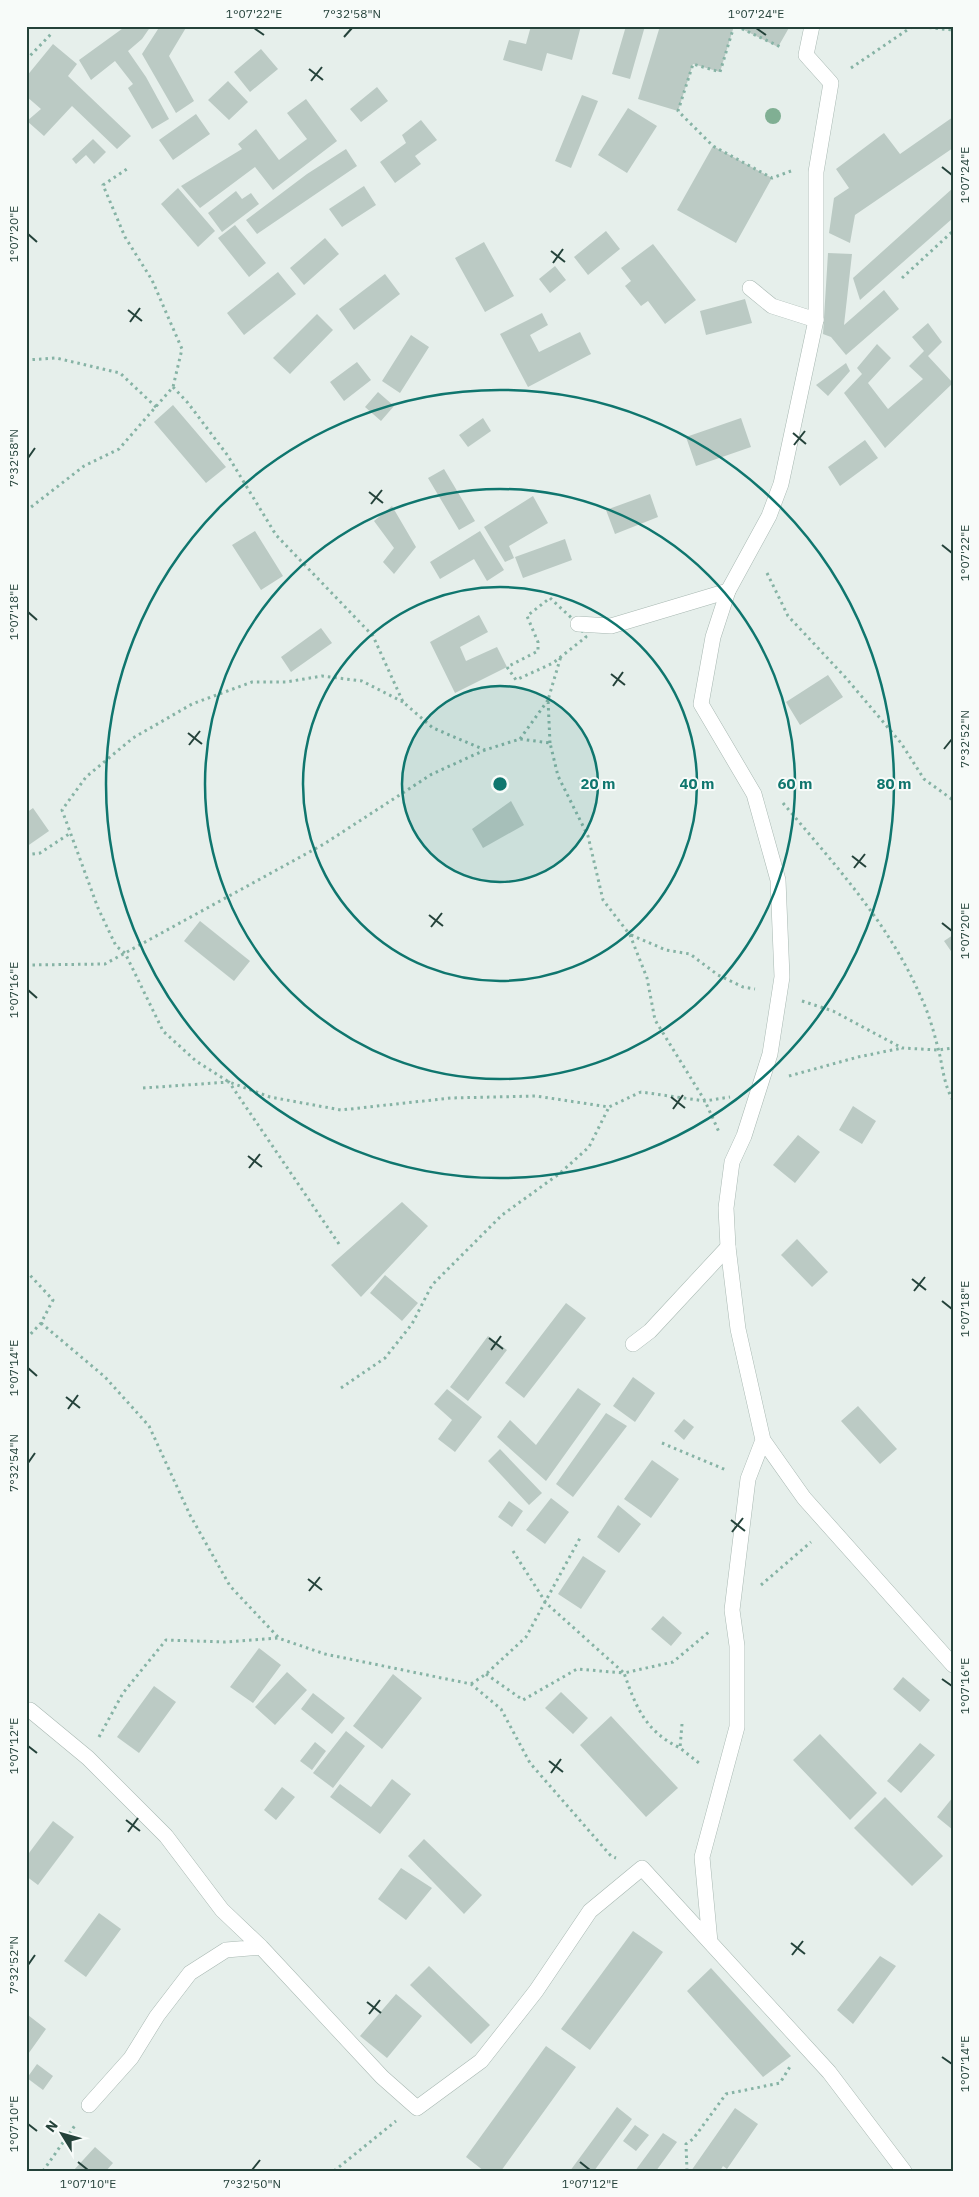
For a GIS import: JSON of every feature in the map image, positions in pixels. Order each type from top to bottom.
[{"type":"street","points":[[812,26],[806,55],[830,83],[817,161],[816,320],[781,484],[769,516],[728,591],[713,637],[702,704],[754,794],[778,880],[782,977],[770,1054],[744,1136],[732,1162],[726,1208],[728,1247],[738,1329],[763,1440],[804,1498],[829,1528],[953,1665]]},
{"type":"street","points":[[750,288],[772,306],[816,320]]},
{"type":"street","points":[[578,624],[611,626],[728,591]]},
{"type":"street","points":[[633,1344],[650,1331],[728,1247]]},
{"type":"street","points":[[710,1942],[702,1857],[737,1727],[737,1646],[732,1610],[748,1479],[763,1440]]},
{"type":"street","points":[[26,1710],[30,1710],[88,1758],[166,1836],[222,1910],[261,1947],[382,2077],[417,2108],[481,2061],[536,1991],[590,1911],[642,1868],[829,2072],[904,2171]]},
{"type":"street","points":[[89,2105],[131,2058],[157,2016],[190,1973],[226,1950],[261,1947]]},
{"type":"path","points":[[806,55],[778,47],[735,26],[720,72],[693,64],[678,111],[713,146],[772,178],[817,161]]},
{"type":"path","points":[[830,83],[913,26],[953,30]]},
{"type":"path","points":[[26,60],[52,33]]},
{"type":"path","points":[[26,511],[84,466],[119,448],[157,408],[173,387],[182,349],[152,280],[125,237],[103,185],[127,169]]},
{"type":"path","points":[[902,278],[953,231]]},
{"type":"path","points":[[26,360],[56,358],[120,373],[157,408]]},
{"type":"path","points":[[173,387],[188,403],[228,456],[276,535],[373,636],[403,702]]},
{"type":"path","points":[[753,546],[788,616],[877,714],[901,743],[924,779],[953,800]]},
{"type":"path","points":[[550,598],[578,624],[586,637],[561,656],[553,662],[516,680],[507,667],[538,651],[538,642],[527,616],[550,598]]},
{"type":"path","points":[[561,656],[548,700],[550,743],[558,776],[588,836],[603,900],[630,935],[647,978],[655,1020],[705,1101],[732,1162]]},
{"type":"path","points":[[485,750],[433,728],[403,702],[362,682],[322,676],[286,682],[252,682],[192,704],[133,738],[86,777],[62,810],[69,834],[98,908],[116,946],[125,953],[163,1031],[196,1061],[229,1082],[270,1097],[341,1110],[451,1098],[536,1096],[609,1107],[641,1092],[705,1101],[758,1093],[796,1072],[902,1048]]},
{"type":"path","points":[[520,739],[548,700]]},
{"type":"path","points":[[26,965],[105,964],[324,844],[432,774],[485,750],[520,739],[550,743]]},
{"type":"path","points":[[754,794],[780,799],[847,878],[887,933],[920,995],[953,1100]]},
{"type":"path","points":[[26,855],[40,853],[69,834]]},
{"type":"path","points":[[143,1088],[229,1082]]},
{"type":"path","points":[[229,1082],[341,1246]]},
{"type":"path","points":[[341,1388],[385,1358],[412,1324],[432,1285],[502,1215],[560,1174],[589,1147],[609,1107]]},
{"type":"path","points":[[26,1271],[53,1300],[41,1322],[26,1338]]},
{"type":"path","points":[[41,1322],[105,1377],[149,1426],[190,1515],[230,1586],[278,1638]]},
{"type":"path","points":[[486,1674],[523,1700],[577,1668],[624,1673],[673,1662],[694,1646],[732,1610],[829,1528]]},
{"type":"path","points":[[471,1684],[486,1674],[526,1637],[580,1538]]},
{"type":"path","points":[[513,1551],[546,1603],[624,1673],[636,1710],[665,1741],[680,1748],[700,1762],[702,1769]]},
{"type":"path","points":[[88,1758],[124,1693],[166,1640],[225,1642],[278,1638],[324,1654],[471,1684],[501,1709],[530,1762],[611,1856],[642,1868]]},
{"type":"path","points":[[680,1748],[682,1724]]},
{"type":"path","points":[[687,2171],[686,2144],[693,2139],[726,2094],[780,2083],[804,2045]]},
{"type":"path","points":[[43,2171],[89,2105]]},
{"type":"path","points":[[334,2171],[391,2124],[417,2108]]},
{"type":"building","points":[[126,26],[151,26],[142,39],[128,51],[146,77],[169,119],[152,129],[128,88],[133,84],[115,61],[91,80],[79,60]]},
{"type":"building","points":[[160,26],[187,26],[169,56],[194,101],[176,113],[142,54]]},
{"type":"building","points":[[531,26],[581,26],[572,60],[547,53],[542,71],[503,60],[509,40],[526,44]]},
{"type":"building","points":[[626,26],[645,26],[630,79],[612,74]]},
{"type":"building","points":[[660,26],[734,26],[720,72],[693,64],[678,111],[638,99]]},
{"type":"building","points":[[736,26],[790,26],[778,47]]},
{"type":"building","points":[[53,44],[77,64],[68,76],[131,136],[117,149],[72,106],[44,136],[27,121],[41,109],[26,96],[26,77]]},
{"type":"building","points":[[261,49],[278,69],[250,92],[234,72]]},
{"type":"building","points":[[228,81],[248,102],[229,120],[208,100]]},
{"type":"building","points":[[377,87],[388,101],[361,122],[350,109]]},
{"type":"building","points":[[582,95],[598,101],[571,168],[555,161]]},
{"type":"building","points":[[306,99],[337,141],[273,190],[255,167],[200,208],[181,186],[242,149],[238,144],[256,129],[279,160],[307,139],[287,113]]},
{"type":"building","points":[[628,108],[657,126],[627,173],[598,155]]},
{"type":"building","points":[[196,114],[210,134],[173,160],[159,140]]},
{"type":"building","points":[[953,117],[953,148],[855,215],[850,243],[829,233],[834,198],[849,188],[836,169],[884,133],[900,154]]},
{"type":"building","points":[[421,120],[437,140],[415,156],[421,164],[395,183],[380,162],[406,143],[402,135]]},
{"type":"building","points":[[93,139],[106,152],[94,164],[86,155],[76,164],[72,159]]},
{"type":"building","points":[[713,146],[772,178],[736,243],[677,210]]},
{"type":"building","points":[[346,149],[357,166],[257,234],[246,220],[307,174]]},
{"type":"building","points":[[364,186],[376,205],[342,227],[329,209]]},
{"type":"building","points":[[178,188],[215,231],[198,247],[161,204]]},
{"type":"building","points":[[953,188],[953,218],[860,300],[853,278]]},
{"type":"building","points":[[236,191],[242,199],[251,193],[259,204],[222,232],[208,213]]},
{"type":"building","points":[[235,225],[266,263],[249,277],[218,238]]},
{"type":"building","points":[[606,231],[620,249],[588,275],[574,257]]},
{"type":"building","points":[[325,238],[339,254],[304,285],[290,268]]},
{"type":"building","points":[[484,242],[514,296],[485,312],[455,258]]},
{"type":"building","points":[[653,244],[696,300],[665,324],[648,301],[641,306],[625,286],[631,281],[621,268]]},
{"type":"building","points":[[828,253],[852,254],[844,325],[884,290],[899,309],[846,355],[831,337],[823,334]]},
{"type":"building","points":[[555,266],[566,280],[550,293],[539,279]]},
{"type":"building","points":[[278,272],[296,294],[244,335],[227,313]]},
{"type":"building","points":[[385,274],[400,294],[354,330],[339,309]]},
{"type":"building","points":[[745,299],[752,323],[706,335],[700,311]]},
{"type":"building","points":[[542,313],[548,325],[530,335],[539,352],[580,332],[591,354],[528,387],[500,334]]},
{"type":"building","points":[[317,314],[333,330],[290,374],[273,358]]},
{"type":"building","points":[[928,323],[942,342],[928,356],[953,383],[885,448],[844,393],[862,374],[857,368],[877,344],[891,358],[868,383],[888,409],[923,379],[909,366],[924,351],[912,337]]},
{"type":"building","points":[[411,335],[429,347],[400,393],[382,381]]},
{"type":"building","points":[[357,362],[371,380],[344,401],[330,382]]},
{"type":"building","points":[[846,363],[850,371],[828,396],[816,385]]},
{"type":"building","points":[[378,392],[394,406],[381,421],[365,407]]},
{"type":"building","points":[[173,405],[226,467],[206,483],[154,422]]},
{"type":"building","points":[[483,418],[491,431],[468,447],[459,435]]},
{"type":"building","points":[[741,418],[751,447],[696,466],[686,437]]},
{"type":"building","points":[[865,440],[878,458],[840,486],[828,467]]},
{"type":"building","points":[[444,469],[475,521],[459,530],[428,478]]},
{"type":"building","points":[[650,494],[658,517],[615,534],[606,510]]},
{"type":"building","points":[[533,496],[548,523],[509,546],[514,558],[505,562],[484,527]]},
{"type":"building","points":[[392,506],[416,547],[394,574],[383,562],[394,548],[374,521]]},
{"type":"building","points":[[255,531],[283,576],[261,590],[232,545]]},
{"type":"building","points":[[480,531],[504,570],[487,581],[474,559],[440,579],[430,562]]},
{"type":"building","points":[[565,539],[572,560],[523,578],[515,557]]},
{"type":"building","points":[[479,615],[488,632],[460,647],[466,661],[497,647],[507,667],[455,693],[430,642]]},
{"type":"building","points":[[321,628],[332,643],[291,672],[281,657]]},
{"type":"building","points":[[828,675],[843,697],[800,725],[786,702]]},
{"type":"building","points":[[511,801],[524,825],[483,848],[472,829]]},
{"type":"building","points":[[33,808],[49,831],[26,847],[26,813]]},
{"type":"building","points":[[200,921],[250,961],[234,981],[184,941]]},
{"type":"building","points":[[953,935],[953,954],[944,941]]},
{"type":"building","points":[[853,1106],[876,1121],[862,1144],[839,1130]]},
{"type":"building","points":[[798,1135],[820,1152],[795,1183],[773,1165]]},
{"type":"building","points":[[402,1202],[428,1226],[361,1297],[331,1265]]},
{"type":"building","points":[[797,1239],[828,1272],[812,1287],[781,1255]]},
{"type":"building","points":[[385,1275],[418,1303],[402,1321],[370,1293]]},
{"type":"building","points":[[566,1303],[586,1318],[524,1398],[505,1383]]},
{"type":"building","points":[[488,1336],[507,1350],[468,1401],[450,1387]]},
{"type":"building","points":[[633,1377],[655,1393],[635,1422],[613,1406]]},
{"type":"building","points":[[578,1388],[601,1404],[546,1481],[497,1437],[510,1420],[536,1445]]},
{"type":"building","points":[[447,1389],[482,1417],[455,1452],[438,1439],[452,1420],[434,1404]]},
{"type":"building","points":[[858,1406],[897,1449],[880,1464],[841,1421]]},
{"type":"building","points":[[606,1413],[627,1426],[573,1497],[556,1484]]},
{"type":"building","points":[[684,1419],[694,1427],[684,1440],[674,1431]]},
{"type":"building","points":[[500,1449],[542,1493],[529,1505],[488,1461]]},
{"type":"building","points":[[652,1460],[679,1479],[651,1518],[624,1499]]},
{"type":"building","points":[[551,1498],[569,1512],[545,1544],[526,1530]]},
{"type":"building","points":[[509,1501],[523,1511],[512,1527],[498,1517]]},
{"type":"building","points":[[618,1505],[641,1524],[619,1553],[597,1537]]},
{"type":"building","points":[[583,1556],[606,1571],[581,1609],[558,1594]]},
{"type":"building","points":[[663,1616],[682,1633],[671,1646],[651,1629]]},
{"type":"building","points":[[259,1648],[281,1665],[253,1703],[230,1687]]},
{"type":"building","points":[[287,1672],[307,1690],[275,1725],[255,1707]]},
{"type":"building","points":[[393,1674],[422,1698],[382,1749],[353,1726]]},
{"type":"building","points":[[903,1677],[930,1700],[920,1712],[893,1689]]},
{"type":"building","points":[[154,1686],[176,1702],[139,1753],[117,1737]]},
{"type":"building","points":[[561,1692],[588,1718],[573,1734],[545,1708]]},
{"type":"building","points":[[313,1693],[345,1718],[332,1734],[301,1709]]},
{"type":"building","points":[[611,1716],[678,1788],[646,1817],[580,1745]]},
{"type":"building","points":[[346,1731],[365,1746],[333,1788],[313,1773]]},
{"type":"building","points":[[820,1734],[877,1793],[850,1820],[793,1760]]},
{"type":"building","points":[[315,1742],[326,1751],[312,1770],[300,1761]]},
{"type":"building","points":[[920,1743],[935,1755],[901,1793],[887,1781]]},
{"type":"building","points":[[392,1779],[411,1794],[380,1834],[330,1797],[340,1784],[371,1807]]},
{"type":"building","points":[[282,1787],[295,1797],[276,1820],[264,1810]]},
{"type":"building","points":[[885,1797],[943,1856],[912,1886],[854,1828]]},
{"type":"building","points":[[953,1797],[953,1830],[937,1817]]},
{"type":"building","points":[[53,1821],[74,1837],[38,1885],[26,1876],[26,1857]]},
{"type":"building","points":[[424,1839],[482,1895],[464,1914],[408,1856]]},
{"type":"building","points":[[401,1868],[432,1888],[406,1920],[378,1899]]},
{"type":"building","points":[[99,1913],[121,1929],[86,1977],[64,1961]]},
{"type":"building","points":[[633,1931],[663,1952],[590,2050],[561,2029]]},
{"type":"building","points":[[880,1956],[896,1966],[853,2024],[837,2010]]},
{"type":"building","points":[[429,1966],[490,2025],[471,2044],[410,1985]]},
{"type":"building","points":[[711,1968],[791,2056],[763,2077],[687,1991]]},
{"type":"building","points":[[396,1994],[422,2016],[387,2058],[360,2036]]},
{"type":"building","points":[[28,2015],[46,2029],[26,2057],[26,2017]]},
{"type":"building","points":[[546,2046],[576,2067],[501,2171],[484,2171],[466,2157]]},
{"type":"building","points":[[37,2064],[53,2076],[43,2090],[27,2078]]},
{"type":"building","points":[[617,2107],[632,2119],[594,2171],[570,2171]]},
{"type":"building","points":[[735,2108],[758,2124],[727,2169],[723,2166],[720,2171],[691,2171]]},
{"type":"building","points":[[635,2125],[649,2135],[636,2151],[623,2141]]},
{"type":"building","points":[[663,2133],[677,2142],[656,2171],[635,2171]]},
{"type":"building","points":[[95,2147],[113,2163],[106,2171],[73,2171]]}]
